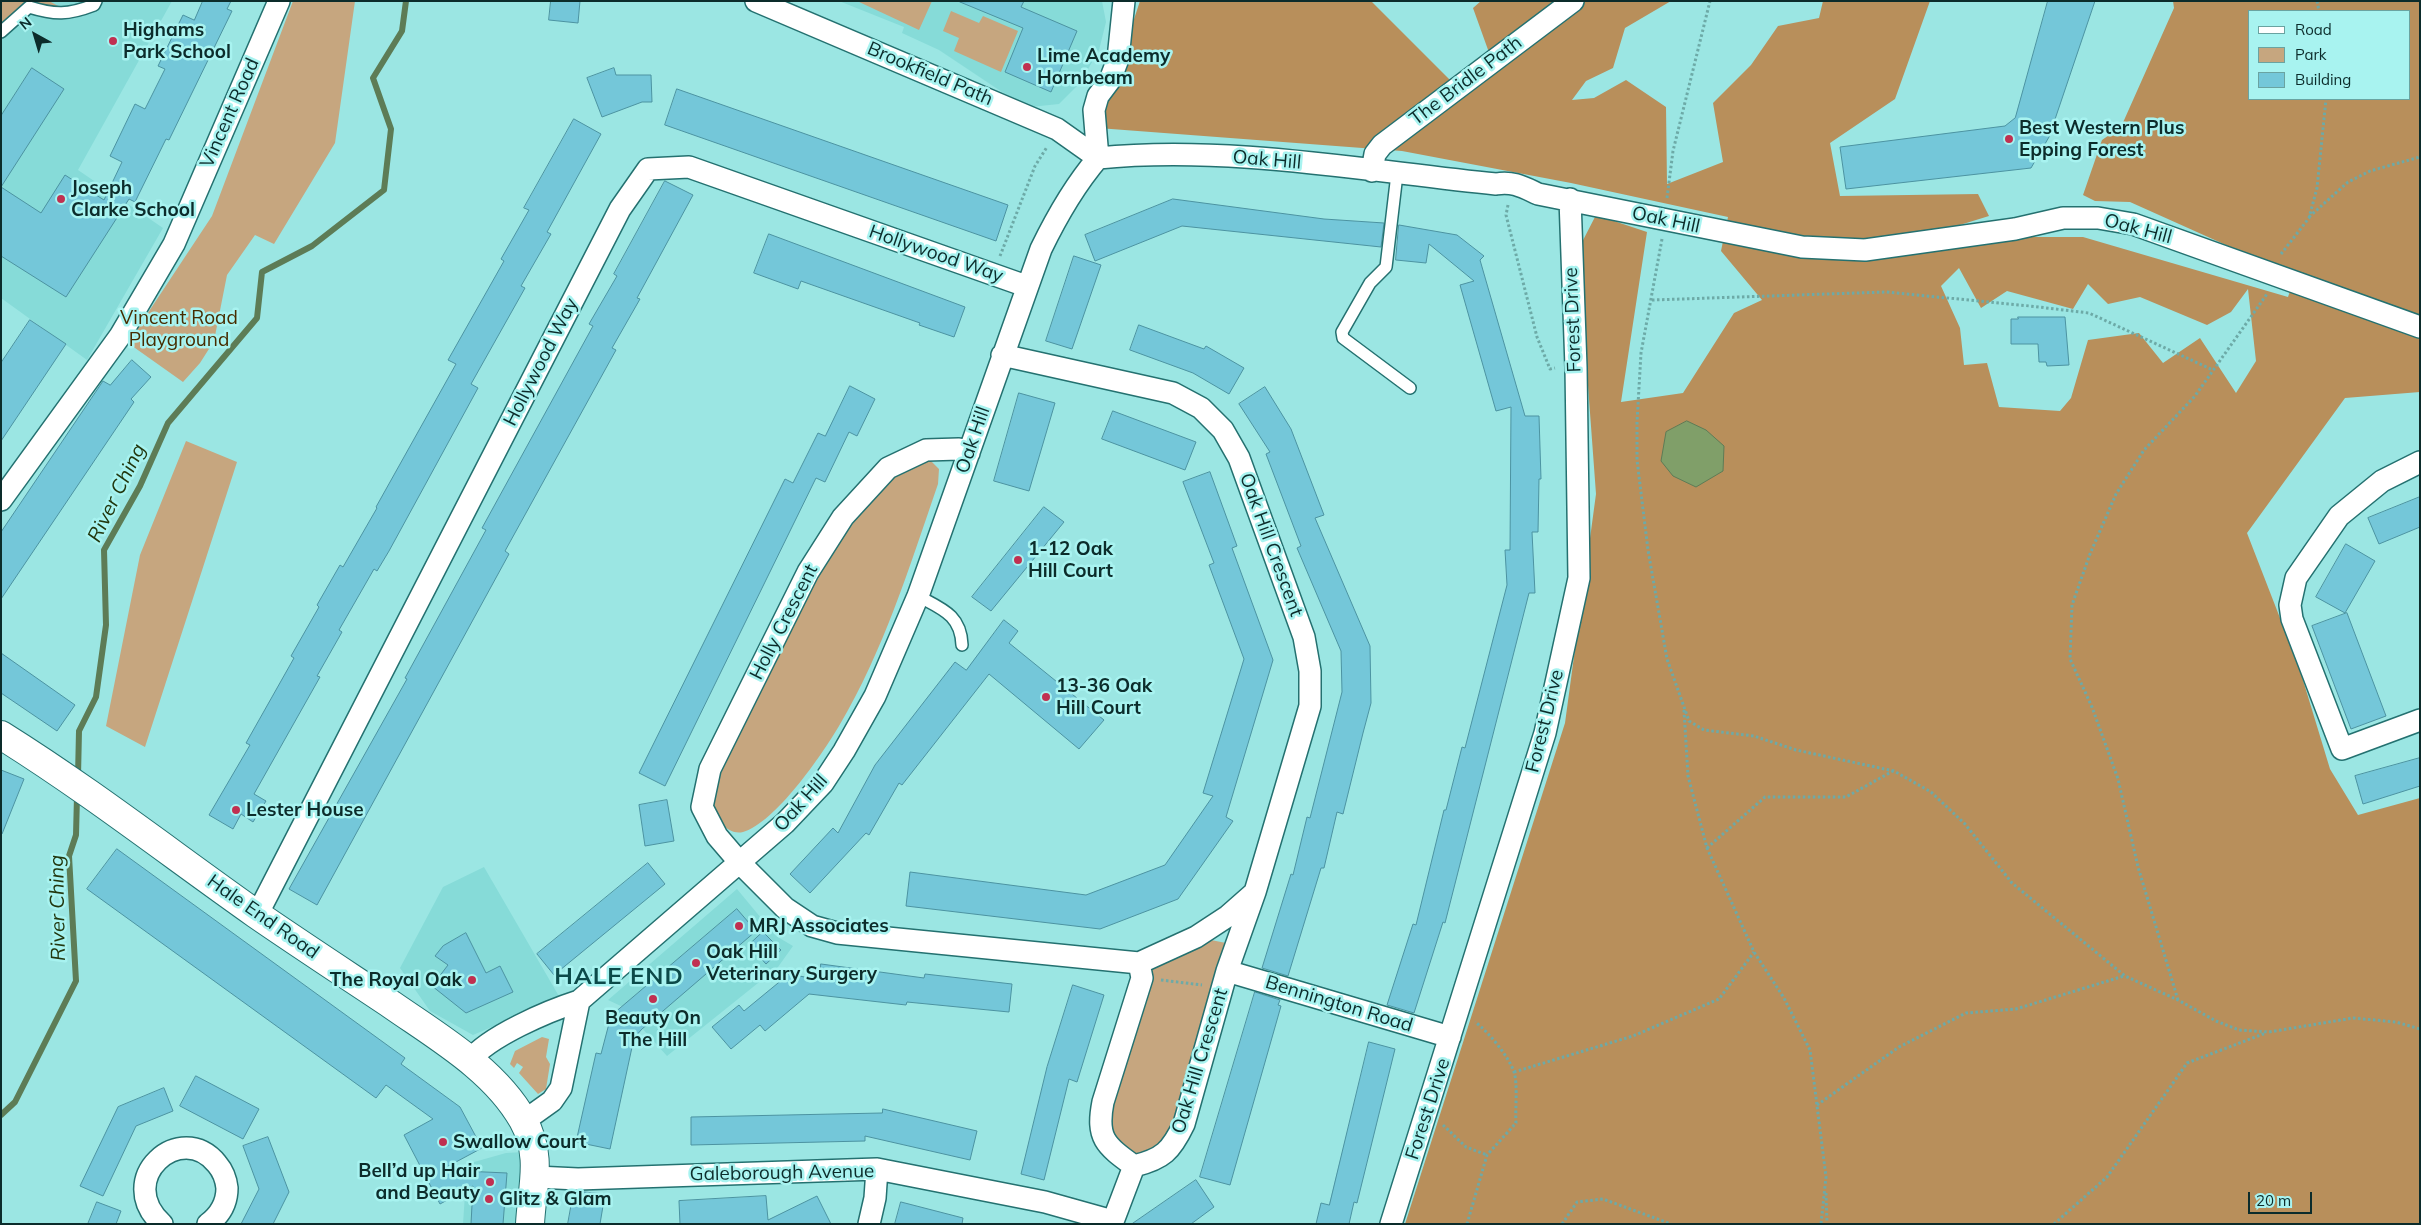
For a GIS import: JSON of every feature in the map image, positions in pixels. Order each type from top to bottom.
[{"type":"street","name":"Vincent Road","points":[[1,500],[120,336],[174,244],[279,1]]},
{"type":"street","name":"Brookfield Path","points":[[756,1],[1057,129],[1098,158]]},
{"type":"street","name":"The Bridle Path","points":[[1372,171],[1375,154],[1382,145],[1573,1]]},
{"type":"street","points":[[1098,158],[1094,110],[1098,96],[1110,80],[1118,59],[1122,3]]},
{"type":"street","name":"Oak Hill","points":[[469,1061],[478,1050],[534,1019],[552,1010],[579,1001],[740,864],[785,823],[822,783],[844,751],[874,696],[918,596],[1026,286],[1057,216],[1081,178],[1098,158],[1193,154],[1324,165],[1496,184],[1505,183],[1526,187],[1538,194],[1802,247],[1865,250],[2015,229],[2063,218],[2098,218],[2133,224],[2420,327]]},
{"type":"street","name":"Hollywood Way","points":[[257,914],[620,208],[648,169],[689,167],[1026,286]]},
{"type":"street","name":"Forest Drive","points":[[1391,1224],[1545,733],[1579,578],[1576,367],[1570,200]]},
{"type":"street","name":"Oak Hill Crescent","points":[[1002,354],[1173,393],[1201,408],[1223,430],[1239,458],[1304,637],[1310,671],[1310,706],[1255,892],[1225,979],[1184,1124],[1176,1141],[1164,1155],[1150,1162],[1134,1166]]},
{"type":"street","name":"Holly Crescent","points":[[740,864],[717,836],[702,807],[710,769],[808,572],[843,517],[888,468],[926,450],[958,449],[968,452]]},
{"type":"street","points":[[2420,462],[2382,481],[2339,516],[2296,578],[2290,605],[2292,619],[2342,749],[2420,720]]},
{"type":"street","name":"Hale End Road","points":[[1,735],[60,772],[257,914],[418,1023],[469,1061],[498,1086],[524,1121],[533,1150],[536,1177],[530,1224]]},
{"type":"street","points":[[740,864],[785,908],[812,926],[837,933],[1141,970],[1228,916],[1255,892]]},
{"type":"street","points":[[1112,1222],[1134,1166],[1106,1143],[1099,1123],[1141,970]]},
{"type":"street","name":"Bennington Road","points":[[1225,979],[1450,1038]]},
{"type":"street","points":[[524,1121],[552,1101],[560,1088],[579,1001]]},
{"type":"street","points":[[162,1224],[153,1216],[146,1204],[144,1190],[146,1177],[152,1165],[162,1155],[188,1148],[201,1151],[213,1158],[222,1169],[226,1182],[227,1196],[222,1209],[208,1224]]},
{"type":"street","points":[[869,1224],[875,1198],[876,1169]]},
{"type":"street","name":"Galeborough Avenue","points":[[536,1177],[578,1179],[876,1169],[1045,1202],[1112,1222]]},
{"type":"lane","points":[[1,32],[29,7],[47,13],[72,13],[94,5],[96,1]]},
{"type":"lane","points":[[1397,174],[1386,267],[1370,283],[1342,332],[1343,338],[1410,388]]},
{"type":"lane","points":[[918,596],[942,608],[954,619],[962,631],[962,645]]},
{"type":"path","points":[[1710,1],[1704,16],[1673,151],[1659,264],[1642,353],[1637,422],[1637,460],[1648,550],[1668,659],[1690,721],[1704,730],[1754,736],[1796,750],[1894,770],[1932,792],[1965,824],[2012,883],[2125,976],[2178,1000],[2216,1021],[2239,1030],[2269,1032]]},
{"type":"path","points":[[2309,218],[2317,188],[2326,100]]},
{"type":"path","points":[[993,274],[1035,166],[1057,129]]},
{"type":"path","points":[[2178,1000],[2138,868],[2118,780],[2092,707],[2070,659],[2072,605],[2090,554],[2116,494],[2144,450],[2195,396],[2213,370],[2270,272],[2309,218],[2348,182],[2370,171],[2420,157]]},
{"type":"path","points":[[1506,215],[1537,337],[1550,369],[1576,367]]},
{"type":"path","points":[[1652,300],[1886,292],[2089,313],[2213,370]]},
{"type":"path","points":[[1684,704],[1688,776],[1707,848],[1754,952],[1784,998],[1810,1050],[1826,1177],[1827,1224]]},
{"type":"path","points":[[1707,848],[1765,797],[1846,796],[1894,770]]},
{"type":"path","points":[[1514,1072],[1633,1036],[1719,999],[1754,952]]},
{"type":"path","points":[[1141,970],[1225,979]]},
{"type":"path","points":[[1817,1105],[1899,1047],[1966,1013],[2016,1009],[2125,976]]},
{"type":"path","points":[[1458,1011],[1482,1026],[1500,1049],[1514,1072],[1516,1123],[1487,1155],[1467,1224]]},
{"type":"path","points":[[2054,1224],[2107,1177],[2187,1063],[2269,1032],[2353,1018],[2396,1022],[2420,1030]]},
{"type":"path","points":[[1427,1110],[1466,1147],[1487,1155]]},
{"type":"path","points":[[1821,1224],[1826,1177]]},
{"type":"path","points":[[1562,1224],[1577,1202],[1603,1199],[1671,1224]]},
{"type":"shaded area","name":"Joseph Clarke School","points":[[1,1],[172,1],[78,170],[163,228],[87,360],[1,298]]},
{"type":"shaded area","name":"Lime Academy Hornbeam","points":[[839,1],[1102,1],[1106,22],[1099,50],[1080,83],[1059,104],[1030,107],[1002,92],[939,50],[902,33],[904,27]]},
{"type":"shaded area","points":[[1140,1],[1371,1],[1451,81],[1496,72],[1473,8],[1481,1],[1671,1],[1625,28],[1613,68],[1586,81],[1572,100],[1594,98],[1626,80],[1666,107],[1667,184],[1723,162],[1713,103],[1751,65],[1778,26],[1819,18],[1823,1],[1930,1],[1895,99],[1830,143],[1840,196],[1978,194],[1989,216],[1950,228],[1955,249],[2015,237],[2083,237],[2288,297],[2295,276],[2130,202],[2095,201],[2083,195],[2102,140],[2121,127],[2174,8],[2173,1],[2420,1],[2420,392],[2345,398],[2247,533],[2299,667],[2330,769],[2358,815],[2420,798],[2420,1224],[1405,1224],[1565,723],[1596,494],[1578,250],[1596,215],[1647,232],[1621,402],[1683,393],[1734,313],[1762,300],[1721,251],[1728,217],[1571,183],[1402,151],[1098,128]],"holes":[[[1959,268],[1981,308],[2007,291],[2073,309],[2088,284],[2108,304],[2140,297],[2207,325],[2231,312],[2248,289],[2256,361],[2236,393],[2200,338],[2163,363],[2139,333],[2088,340],[2071,398],[2060,411],[1999,407],[1987,363],[1964,365],[1960,328],[1941,286]]]},
{"type":"shaded area","points":[[1687,421],[1706,430],[1724,446],[1723,471],[1696,487],[1673,476],[1661,461],[1666,432]]},
{"type":"shaded area","name":"HALE END","points":[[484,867],[560,998],[473,1035],[430,1011],[400,968],[443,887]]},
{"type":"shaded area","name":"HALE END","points":[[737,889],[776,936],[793,946],[778,967],[667,1056],[623,1007],[608,1000]]},
{"type":"shaded area","points":[[523,1152],[519,1224],[463,1224],[467,1164],[506,1153]]},
{"type":"green space","points":[[1,1],[49,1],[71,13],[24,13],[7,19],[1,26]]},
{"type":"green space","name":"Vincent Road Playground","points":[[293,1],[355,1],[335,143],[274,244],[255,235],[227,275],[214,341],[200,363],[183,382],[128,343],[212,216]]},
{"type":"green space","points":[[857,1],[932,1],[919,30]]},
{"type":"green space","points":[[951,11],[979,23],[983,16],[1018,31],[1001,72],[954,51],[959,38],[943,31]]},
{"type":"green space","points":[[186,441],[237,462],[145,747],[106,726],[140,555]]},
{"type":"green space","points":[[930,460],[939,469],[938,484],[894,608],[855,697],[821,754],[783,802],[756,826],[743,832],[729,830],[718,818],[713,803],[722,764],[822,557],[887,478],[915,462]]},
{"type":"green space","points":[[1196,937],[1236,945],[1164,1155],[1120,1156],[1103,1102],[1139,963]]},
{"type":"green space","points":[[542,1037],[549,1039],[546,1057],[550,1064],[546,1089],[538,1094],[519,1073],[523,1067],[517,1063],[514,1068],[510,1064],[515,1051]]},
{"type":"building","points":[[203,1],[231,1],[227,9],[232,11],[169,140],[166,139],[135,202],[129,199],[66,297],[1,256],[1,187],[41,213],[65,175],[104,200],[122,162],[110,156],[135,104],[145,109],[165,69],[158,66],[183,15],[194,20]]},
{"type":"building","points":[[551,1],[580,1],[578,23],[549,20]]},
{"type":"building","points":[[1024,1],[1021,7],[1077,31],[1051,92],[1005,72],[1023,28],[960,2]]},
{"type":"building","points":[[2048,1],[2095,1],[2049,137],[2031,168],[1846,189],[1840,147],[2005,126],[2015,118]]},
{"type":"building","points":[[32,68],[64,89],[1,187],[1,116]]},
{"type":"building","points":[[614,68],[616,75],[651,75],[652,102],[642,102],[602,117],[587,78]]},
{"type":"building","points":[[677,89],[1008,205],[996,241],[665,125]]},
{"type":"building","points":[[574,119],[601,134],[547,232],[551,234],[521,286],[525,288],[471,384],[478,388],[389,551],[377,571],[374,569],[339,630],[342,632],[317,676],[320,677],[254,794],[266,801],[253,822],[241,814],[233,829],[209,815],[250,745],[246,743],[294,658],[291,656],[319,607],[317,605],[340,565],[343,567],[456,364],[448,360],[504,261],[501,259],[529,210],[524,208]]},
{"type":"building","points":[[665,181],[693,195],[637,298],[640,299],[612,348],[616,350],[505,551],[509,554],[317,905],[289,889],[407,679],[405,678],[486,530],[482,528],[593,326],[589,324],[617,276],[614,274]]},
{"type":"building","points":[[1173,199],[1324,219],[1384,223],[1381,247],[1182,226],[1095,261],[1085,235]]},
{"type":"building","points":[[1399,225],[1457,235],[1484,256],[1480,260],[1525,416],[1539,416],[1541,479],[1539,479],[1538,532],[1532,532],[1535,593],[1529,593],[1445,923],[1443,922],[1414,1013],[1387,1005],[1413,924],[1416,925],[1444,810],[1446,810],[1462,747],[1465,748],[1507,585],[1505,550],[1510,550],[1511,407],[1496,411],[1460,285],[1474,281],[1429,244],[1426,263],[1396,260]]},
{"type":"building","points":[[769,234],[965,307],[954,337],[801,281],[798,289],[754,273]]},
{"type":"building","points":[[1074,256],[1101,265],[1072,349],[1046,341]]},
{"type":"building","points":[[2018,317],[2065,317],[2069,365],[2047,366],[2046,362],[2039,362],[2038,344],[2011,344],[2011,319],[2018,319]]},
{"type":"building","points":[[30,320],[66,344],[1,441],[1,363]]},
{"type":"building","points":[[1139,325],[1204,349],[1206,346],[1244,368],[1229,394],[1193,373],[1130,350]]},
{"type":"building","points":[[132,360],[151,377],[131,399],[134,402],[1,599],[1,532],[103,381],[110,385]]},
{"type":"building","points":[[850,386],[875,399],[857,436],[849,432],[825,482],[816,478],[665,786],[639,773],[785,479],[793,483],[818,433],[825,436]]},
{"type":"building","points":[[1265,387],[1291,429],[1324,515],[1315,518],[1370,646],[1371,703],[1343,814],[1337,812],[1324,868],[1321,868],[1288,976],[1262,968],[1291,874],[1293,875],[1307,817],[1310,818],[1342,692],[1341,651],[1297,548],[1301,546],[1266,454],[1270,452],[1239,404]]},
{"type":"building","points":[[1019,393],[1055,403],[1029,491],[994,481]]},
{"type":"building","points":[[1113,411],[1196,442],[1185,470],[1102,439]]},
{"type":"building","points":[[1210,472],[1237,546],[1232,548],[1273,660],[1226,817],[1233,821],[1178,899],[1100,929],[906,906],[910,872],[1086,895],[1165,865],[1213,796],[1203,793],[1244,659],[1209,565],[1214,563],[1183,482]]},
{"type":"building","points":[[2420,497],[2420,527],[2379,544],[2368,518]]},
{"type":"building","name":"1-12 Oak Hill Court","points":[[1044,507],[1064,522],[991,611],[972,597]]},
{"type":"building","points":[[2346,544],[2375,561],[2345,613],[2316,597]]},
{"type":"building","points":[[2347,613],[2386,716],[2351,729],[2312,626]]},
{"type":"building","name":"13-36 Oak Hill Court","points":[[1004,620],[1018,631],[1009,643],[1104,720],[1079,749],[989,674],[902,785],[899,783],[869,835],[866,833],[810,893],[790,874],[833,828],[838,833],[875,765],[955,662],[966,670]]},
{"type":"building","points":[[1,653],[75,705],[57,731],[1,693]]},
{"type":"building","points":[[2420,758],[2420,786],[2363,804],[2355,776]]},
{"type":"building","points":[[1,770],[24,779],[2,834],[1,834]]},
{"type":"building","points":[[667,800],[674,841],[645,846],[639,805]]},
{"type":"building","points":[[117,849],[405,1058],[401,1064],[460,1107],[482,1148],[441,1170],[507,1173],[503,1224],[471,1224],[473,1186],[440,1204],[404,1135],[433,1119],[386,1085],[376,1098],[87,889]]},
{"type":"building","points":[[648,863],[665,884],[554,975],[537,954]]},
{"type":"building","points":[[737,909],[756,931],[634,1038],[610,1149],[576,1142],[596,1053],[601,1054],[611,1016]]},
{"type":"building","points":[[763,932],[781,950],[766,964],[749,945]]},
{"type":"building","name":"The Royal Oak","points":[[466,933],[486,973],[500,966],[513,992],[466,1013],[432,986],[448,965],[435,956],[443,946]]},
{"type":"building","points":[[821,964],[924,978],[925,974],[1012,984],[1009,1012],[907,1002],[906,1005],[809,994],[765,1031],[760,1025],[731,1049],[712,1027],[739,1005],[744,1011],[789,974],[820,980]]},
{"type":"building","points":[[1073,985],[1104,995],[1077,1082],[1069,1079],[1044,1180],[1021,1174],[1047,1067]]},
{"type":"building","points":[[1255,992],[1280,1000],[1278,1005],[1281,1006],[1230,1185],[1200,1177]]},
{"type":"building","points":[[1369,1042],[1395,1049],[1357,1203],[1354,1202],[1349,1224],[1316,1224],[1321,1203],[1329,1205]]},
{"type":"building","points":[[196,1076],[259,1109],[243,1139],[180,1106]]},
{"type":"building","points":[[164,1088],[173,1111],[136,1126],[103,1196],[80,1186],[118,1107]]},
{"type":"building","points":[[883,1109],[977,1131],[970,1160],[865,1136],[865,1141],[691,1145],[691,1117],[882,1113]]},
{"type":"building","points":[[268,1137],[289,1192],[273,1224],[241,1224],[259,1189],[243,1146]]},
{"type":"building","points":[[1196,1180],[1214,1207],[1191,1224],[1132,1224]]},
{"type":"building","points":[[574,1191],[605,1194],[600,1224],[568,1224]]},
{"type":"building","points":[[766,1196],[768,1220],[817,1196],[831,1224],[680,1224],[679,1201]]},
{"type":"building","points":[[97,1202],[121,1211],[116,1224],[88,1224]]},
{"type":"building","points":[[901,1202],[963,1218],[962,1224],[895,1224]]},
{"type":"waterway","name":"River Ching","points":[[78,776],[79,731],[96,697],[106,625],[104,550],[140,486],[168,423],[257,318],[262,272],[312,246],[384,190],[391,129],[373,78],[402,31],[406,1]]},
{"type":"waterway","name":"River Ching","points":[[1,1115],[15,1102],[76,981],[69,856],[76,835],[77,796]]},
{"type":"place","name":"Highams Park School","points":[[113,41]]},
{"type":"place","name":"Lime Academy Hornbeam","points":[[1027,67]]},
{"type":"place","name":"Best Western Plus Epping Forest","points":[[2009,139]]},
{"type":"place","name":"Joseph Clarke School","points":[[61,199]]},
{"type":"place","name":"1-12 Oak Hill Court","points":[[1018,560]]},
{"type":"place","name":"13-36 Oak Hill Court","points":[[1046,697]]},
{"type":"place","name":"Lester House","points":[[236,810]]},
{"type":"place","name":"MRJ Associates","points":[[739,926]]},
{"type":"place","name":"Oak Hill Veterinary Surgery","points":[[696,963]]},
{"type":"place","name":"The Royal Oak","points":[[472,980]]},
{"type":"place","name":"Beauty On The Hill","points":[[653,999]]},
{"type":"place","name":"Swallow Court","points":[[443,1142]]},
{"type":"place","name":"Bell’d up Hair and Beauty","points":[[490,1182]]},
{"type":"place","name":"Glitz & Glam","points":[[489,1199]]},
{"type":"district","name":"HALE END","points":[[619,977]]}]
